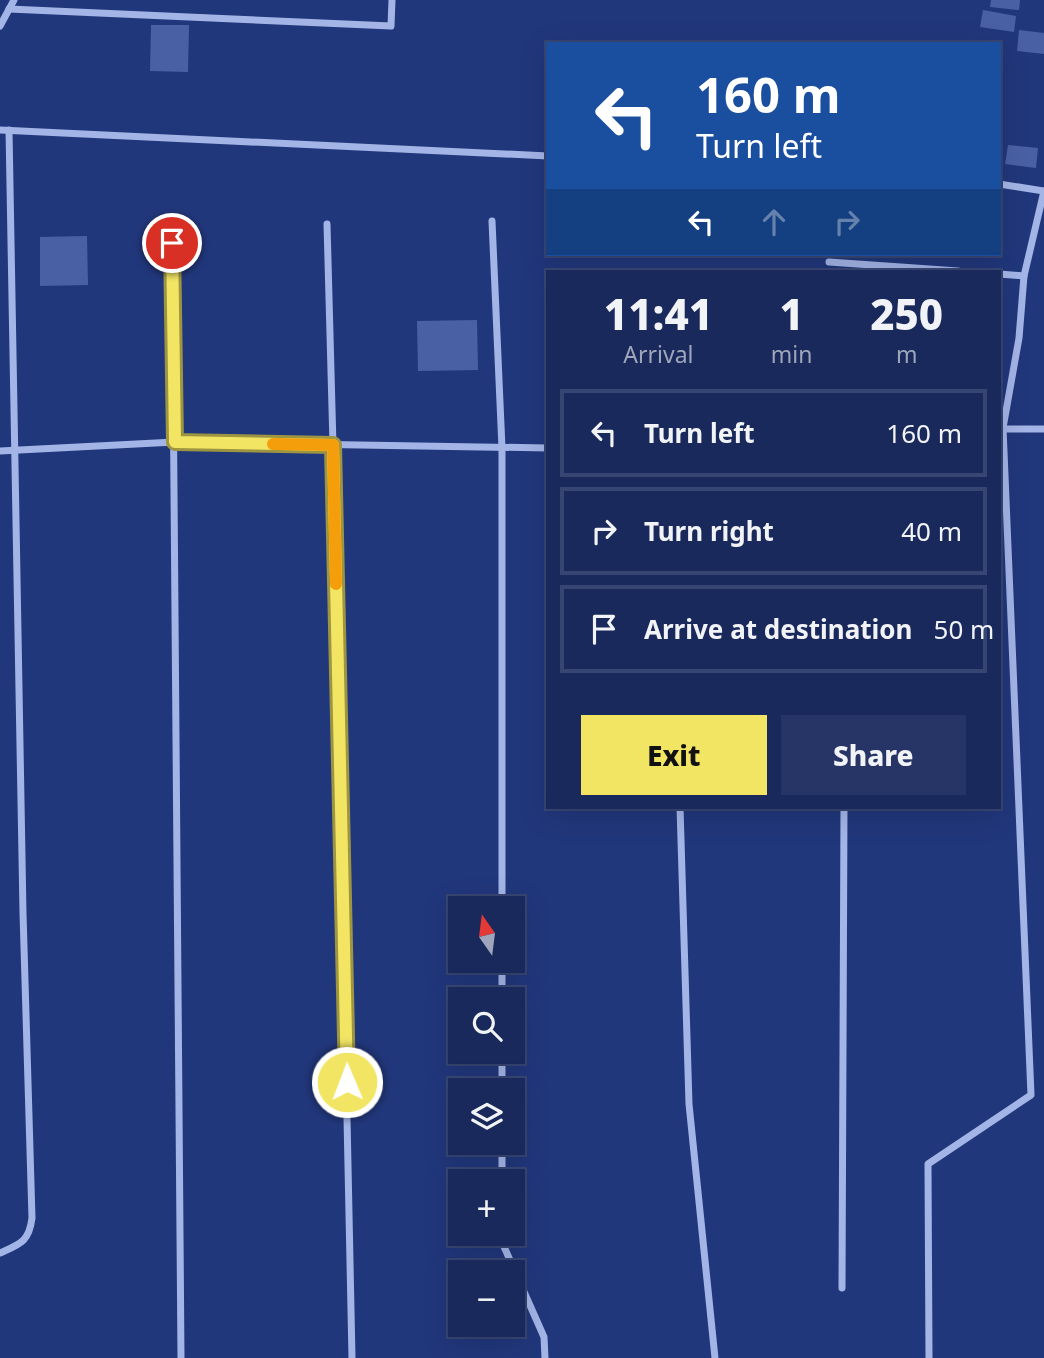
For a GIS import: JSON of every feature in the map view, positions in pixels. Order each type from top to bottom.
[{"type":"street","points":[[0,26],[13,0]]},
{"type":"street","points":[[9,9],[391,26],[392,0]]},
{"type":"street","points":[[0,130],[546,156]]},
{"type":"street","points":[[0,1253],[20,1244],[30,1232],[32,1219],[23,913],[9,130]]},
{"type":"street","points":[[929,1358],[928,1164],[1031,1095],[1001,428],[1019,338],[1024,276],[1044,191],[1001,184]]},
{"type":"street","points":[[492,221],[502,448],[502,896]]},
{"type":"street","points":[[327,224],[352,1358]]},
{"type":"street","points":[[172,243],[181,1358]]},
{"type":"street","points":[[829,262],[944,270]]},
{"type":"street","points":[[1001,274],[1024,276]]},
{"type":"street","points":[[1001,428],[1044,429]]},
{"type":"street","points":[[0,451],[175,442],[546,448]]},
{"type":"street","points":[[680,809],[689,1104],[715,1358]]},
{"type":"street","points":[[842,1288],[844,809]]},
{"type":"street","points":[[504,1246],[544,1337],[545,1358]]},
{"type":"building","points":[[991,0],[1020,0],[1019,10],[990,7]]},
{"type":"building","points":[[983,10],[1016,16],[1014,32],[980,27]]},
{"type":"building","points":[[151,25],[189,25],[188,72],[150,71]]},
{"type":"building","points":[[1019,30],[1044,33],[1044,54],[1017,51]]},
{"type":"building","points":[[1008,145],[1038,148],[1036,168],[1005,164]]},
{"type":"building","points":[[87,236],[88,285],[40,286],[40,237]]},
{"type":"building","points":[[477,320],[478,370],[418,371],[417,321]]},
{"type":"slow traffic","points":[[273,444],[333,445],[336,584]]},
{"type":"route","points":[[172,243],[175,442],[333,445],[347,1082]]}]
